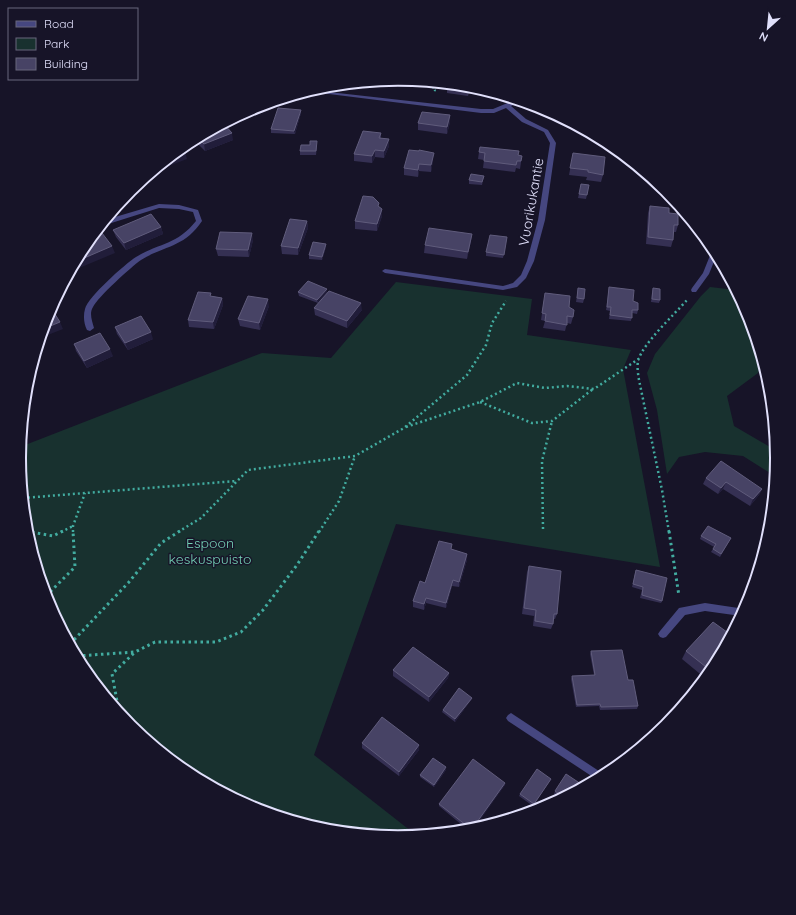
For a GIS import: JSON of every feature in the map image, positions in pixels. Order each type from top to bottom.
[{"type":"street","points":[[325,93],[481,111],[494,111],[513,103]]},
{"type":"street","name":"Vuorikukantie","points":[[507,106],[526,122],[550,134],[553,143],[537,244],[528,270],[516,284]]},
{"type":"street","points":[[90,328],[87,316],[89,306],[102,291],[139,259],[181,240],[192,232],[199,221],[196,211],[179,207],[159,206],[111,220]]},
{"type":"street","points":[[694,290],[706,274],[712,259]]},
{"type":"street","points":[[385,271],[503,288],[516,284]]},
{"type":"street","points":[[663,634],[682,611],[705,607],[737,611]]},
{"type":"street","points":[[511,718],[595,773]]},
{"type":"path","points":[[74,640],[129,582],[161,543],[201,518],[248,470],[355,456],[404,428],[467,375],[486,345],[492,323],[516,284]]},
{"type":"path","points":[[682,611],[662,490],[639,380],[638,366],[640,358],[649,345],[694,290]]},
{"type":"path","points":[[480,402],[532,423],[552,421],[594,389],[640,358]]},
{"type":"path","points":[[404,428],[480,402],[517,383],[545,388],[567,386],[594,389]]},
{"type":"path","points":[[543,529],[542,461],[552,421]]},
{"type":"path","points":[[117,702],[112,674],[135,652],[155,642],[216,642],[241,632],[263,610],[298,564],[339,502],[355,456]]},
{"type":"path","points":[[28,498],[237,481]]},
{"type":"path","points":[[51,591],[75,567],[73,526],[85,493]]},
{"type":"path","points":[[34,532],[53,536],[73,526]]},
{"type":"path","points":[[84,656],[135,652]]},
{"type":"green space","name":"Espoon keskuspuisto","points":[[396,282],[532,299],[527,335],[631,350],[623,369],[660,567],[396,524],[314,755],[409,830],[374,829],[349,826],[302,817],[278,810],[233,791],[212,780],[191,767],[153,737],[118,703],[103,684],[89,664],[64,622],[54,600],[39,554],[29,506],[27,444],[262,353],[331,358]]},
{"type":"green space","points":[[710,287],[730,289],[742,315],[759,369],[758,373],[727,396],[734,426],[770,447],[769,472],[743,456],[705,452],[679,457],[667,474],[657,410],[647,373],[655,354],[701,296]]},
{"type":"building","points":[[278,108],[301,110],[294,131],[271,129]]},
{"type":"building","points":[[422,112],[450,115],[447,127],[418,123]]},
{"type":"building","points":[[227,127],[232,133],[204,144],[202,142]]},
{"type":"building","points":[[363,131],[381,133],[379,138],[389,139],[384,151],[375,150],[372,156],[354,154]]},
{"type":"building","points":[[310,141],[317,141],[316,151],[300,151],[301,145],[310,145]]},
{"type":"building","points":[[480,147],[519,151],[518,155],[522,156],[521,161],[517,161],[516,165],[484,161],[485,153],[479,152]]},
{"type":"building","points":[[409,150],[434,153],[431,165],[419,164],[418,170],[404,168]]},
{"type":"building","points":[[573,153],[605,157],[603,175],[588,172],[588,170],[570,168]]},
{"type":"building","points":[[471,174],[484,176],[482,182],[469,180]]},
{"type":"building","points":[[581,184],[589,185],[587,195],[579,194]]},
{"type":"building","points":[[363,196],[373,197],[379,203],[378,206],[382,209],[377,224],[355,221]]},
{"type":"building","points":[[650,206],[669,208],[669,213],[678,214],[678,225],[674,225],[673,240],[648,237]]},
{"type":"building","points":[[151,214],[161,227],[124,243],[113,230]]},
{"type":"building","points":[[290,219],[307,221],[298,248],[281,246]]},
{"type":"building","points":[[429,228],[472,234],[468,252],[425,245]]},
{"type":"building","points":[[220,232],[252,233],[248,250],[216,249]]},
{"type":"building","points":[[101,233],[112,246],[85,258],[89,251]]},
{"type":"building","points":[[490,235],[507,237],[504,255],[486,252]]},
{"type":"building","points":[[313,242],[326,244],[322,257],[309,255]]},
{"type":"building","points":[[308,281],[327,289],[317,300],[298,292]]},
{"type":"building","points":[[609,287],[634,290],[633,301],[638,303],[638,310],[632,310],[632,318],[610,315],[611,307],[607,307]]},
{"type":"building","points":[[578,288],[585,289],[584,299],[577,298]]},
{"type":"building","points":[[653,288],[660,289],[660,300],[652,299]]},
{"type":"building","points":[[329,291],[361,303],[347,321],[314,308]]},
{"type":"building","points":[[198,292],[211,293],[210,296],[222,298],[213,322],[188,320]]},
{"type":"building","points":[[545,293],[570,296],[569,307],[574,310],[573,317],[567,316],[567,325],[545,321],[546,314],[542,313]]},
{"type":"building","points":[[248,296],[268,299],[259,323],[238,319]]},
{"type":"building","points":[[55,314],[60,322],[50,326]]},
{"type":"building","points":[[141,316],[151,332],[125,343],[115,327]]},
{"type":"building","points":[[100,333],[110,349],[84,361],[74,344]]},
{"type":"building","points":[[721,461],[762,489],[753,499],[726,482],[721,488],[706,478]]},
{"type":"building","points":[[708,526],[731,538],[721,554],[713,549],[716,544],[701,536]]},
{"type":"building","points":[[439,541],[452,544],[451,549],[467,554],[459,582],[453,580],[446,603],[426,598],[424,604],[413,601],[420,581],[425,583]]},
{"type":"building","points":[[529,566],[561,571],[557,614],[554,614],[553,624],[535,621],[536,610],[524,608]]},
{"type":"building","points":[[636,570],[667,578],[662,601],[642,595],[643,587],[633,584]]},
{"type":"building","points":[[713,622],[727,632],[705,666],[686,651]]},
{"type":"building","points":[[413,647],[449,673],[429,697],[393,670]]},
{"type":"building","points":[[622,650],[628,680],[633,680],[638,706],[601,707],[600,704],[577,705],[572,676],[595,675],[591,651]]},
{"type":"building","points":[[459,688],[472,698],[455,719],[443,710]]},
{"type":"building","points":[[382,717],[419,745],[399,772],[362,743]]},
{"type":"building","points":[[433,758],[446,767],[434,785],[420,775]]},
{"type":"building","points":[[473,759],[505,783],[478,820],[464,823],[439,804]]},
{"type":"building","points":[[537,769],[551,779],[535,803],[520,794]]},
{"type":"building","points":[[566,774],[579,783],[558,793],[555,791]]}]
